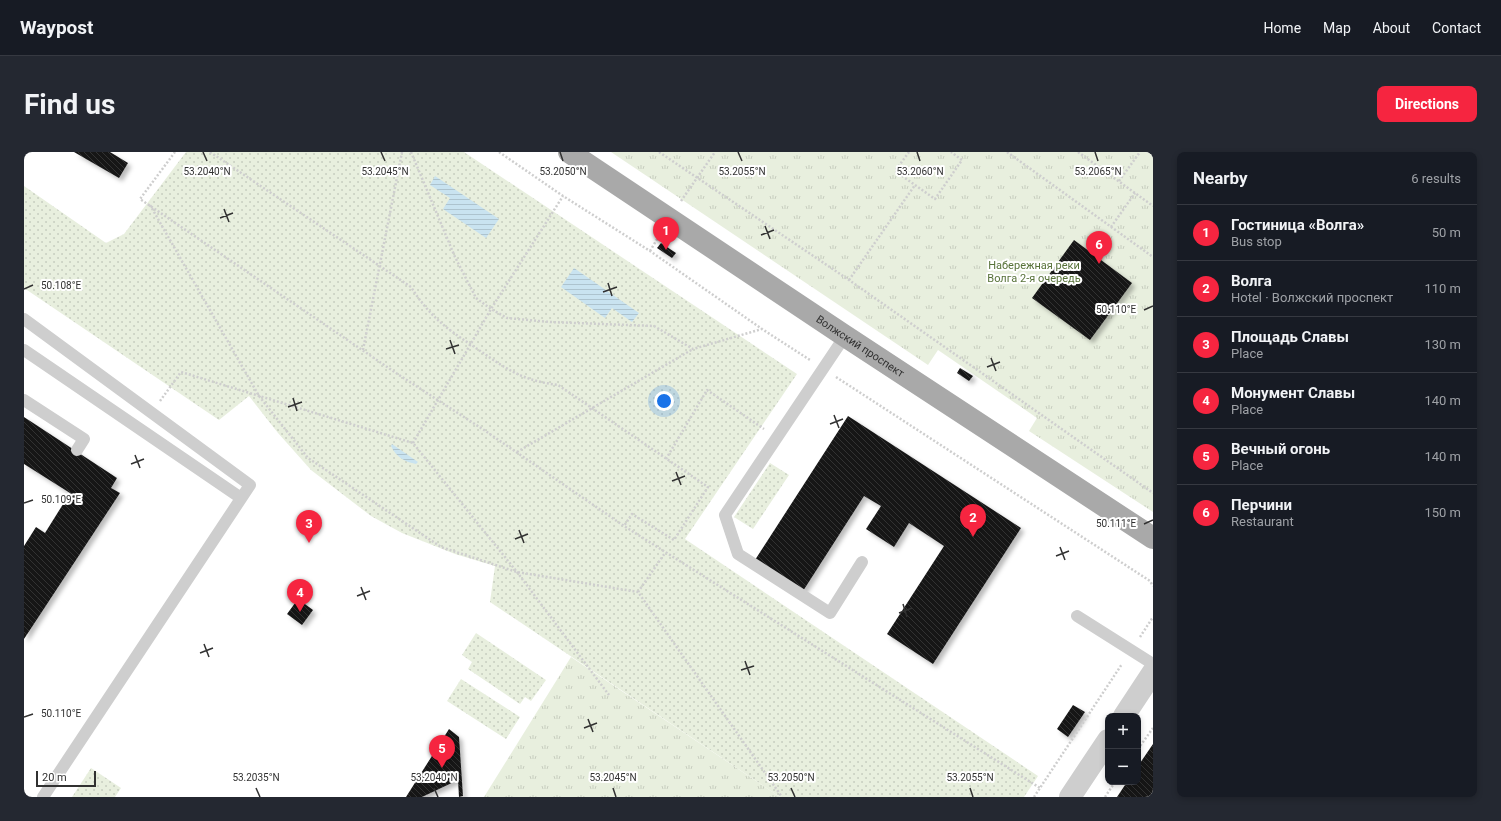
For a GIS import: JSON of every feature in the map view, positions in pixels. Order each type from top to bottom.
[{"type":"main road","name":"Волжский проспект","points":[[569,152],[845,336],[1153,538]]},
{"type":"street","points":[[1126,713],[1153,672]]},
{"type":"street","points":[[1076,795],[1105,745]]},
{"type":"lane","points":[[24,320],[250,485],[43,797]]},
{"type":"lane","points":[[845,336],[725,515],[738,554],[830,613],[862,562]]},
{"type":"lane","points":[[24,350],[241,498]]},
{"type":"lane","points":[[24,400],[84,439],[78,450]]},
{"type":"lane","points":[[1077,616],[1153,664]]},
{"type":"path","points":[[175,152],[140,199],[150,204],[624,526],[1040,788]]},
{"type":"path","points":[[210,152],[379,264],[411,287],[422,304],[453,334],[470,344],[496,363],[516,373],[536,381],[558,385],[708,488],[674,540],[632,514],[624,526]]},
{"type":"path","points":[[363,350],[402,152]]},
{"type":"path","points":[[411,152],[459,264],[476,298],[491,309],[507,318],[550,322],[654,326],[693,349]]},
{"type":"path","points":[[659,152],[849,280],[1153,493]]},
{"type":"path","points":[[909,152],[895,171],[935,199],[962,160],[951,152]]},
{"type":"path","points":[[1007,152],[1153,256]]},
{"type":"path","points":[[1078,152],[1152,205],[1153,201]]},
{"type":"path","points":[[1119,181],[1140,152]]},
{"type":"path","points":[[849,280],[915,185]]},
{"type":"path","points":[[1111,227],[1135,193]]},
{"type":"path","points":[[413,443],[491,309],[563,196]]},
{"type":"path","points":[[150,204],[259,396],[308,458],[442,547],[517,572],[638,592],[782,797]]},
{"type":"path","points":[[516,452],[693,349],[762,329]]},
{"type":"path","points":[[168,390],[181,372],[413,443],[517,572],[609,695]]},
{"type":"path","points":[[666,458],[706,390],[776,437]]},
{"type":"path","points":[[638,592],[665,552]]},
{"type":"path","points":[[1150,581],[1153,577]]},
{"type":"path","points":[[1034,797],[1153,617]]},
{"type":"path","points":[[1141,745],[1153,728]]},
{"type":"path","points":[[1105,797],[1113,785]]},
{"type":"green space","points":[[186,152],[464,152],[797,374],[685,539],[1038,776],[1024,797],[780,797],[490,602],[495,566],[455,554],[402,533],[371,516],[311,470],[278,433],[249,396],[219,420],[24,288],[24,186],[106,243],[124,234]]},
{"type":"green space","name":"Набережная реки Волга 2-я очередь","points":[[611,152],[1153,152],[1153,512],[1029,431],[1037,418],[938,350],[928,365]]},
{"type":"green space","points":[[770,463],[789,475],[753,529],[734,517]]},
{"type":"green space","points":[[476,633],[546,680],[531,701],[525,697],[520,704],[468,669],[472,662],[462,655]]},
{"type":"green space","points":[[571,657],[780,797],[484,797]]},
{"type":"green space","points":[[461,679],[520,717],[506,739],[447,701]]},
{"type":"green space","points":[[91,768],[121,788],[115,797],[72,797]]},
{"type":"water","points":[[435,176],[499,219],[486,238],[443,209],[450,198],[430,185]]},
{"type":"water","points":[[574,268],[639,313],[632,322],[612,308],[605,318],[561,287]]},
{"type":"water","points":[[392,444],[418,462],[416,464],[401,458],[393,450],[391,446]]},
{"type":"building","points":[[74,152],[110,152],[128,163],[119,178]]},
{"type":"building","points":[[1074,240],[1132,283],[1090,340],[1032,298]]},
{"type":"building","points":[[661,243],[676,253],[672,258],[657,248]]},
{"type":"building","points":[[960,368],[973,376],[969,381],[957,373]]},
{"type":"building","points":[[848,416],[1021,528],[933,664],[887,634],[944,546],[909,523],[894,547],[866,529],[881,506],[864,496],[803,591],[755,560]]},
{"type":"building","points":[[24,417],[117,478],[111,488],[120,493],[24,639],[24,546],[36,527],[45,533],[70,493],[24,464]]},
{"type":"building","points":[[298,599],[313,610],[302,625],[287,614]]},
{"type":"building","points":[[1073,705],[1085,712],[1068,737],[1057,729]]},
{"type":"building","points":[[449,729],[459,737],[463,796],[459,797],[458,780],[422,797],[406,797]]},
{"type":"building","points":[[1153,744],[1153,797],[1117,797],[1125,785],[1141,785],[1141,762]]},
{"type":"place","name":"Гостиница «Волга»","points":[[666,250]]},
{"type":"place","name":"Перчини","points":[[1099,264]]},
{"type":"place","name":"Волга","points":[[973,537]]},
{"type":"place","name":"Площадь Славы","points":[[309,543]]},
{"type":"place","name":"Монумент Славы","points":[[300,612]]},
{"type":"place","name":"Вечный огонь","points":[[442,768]]}]
